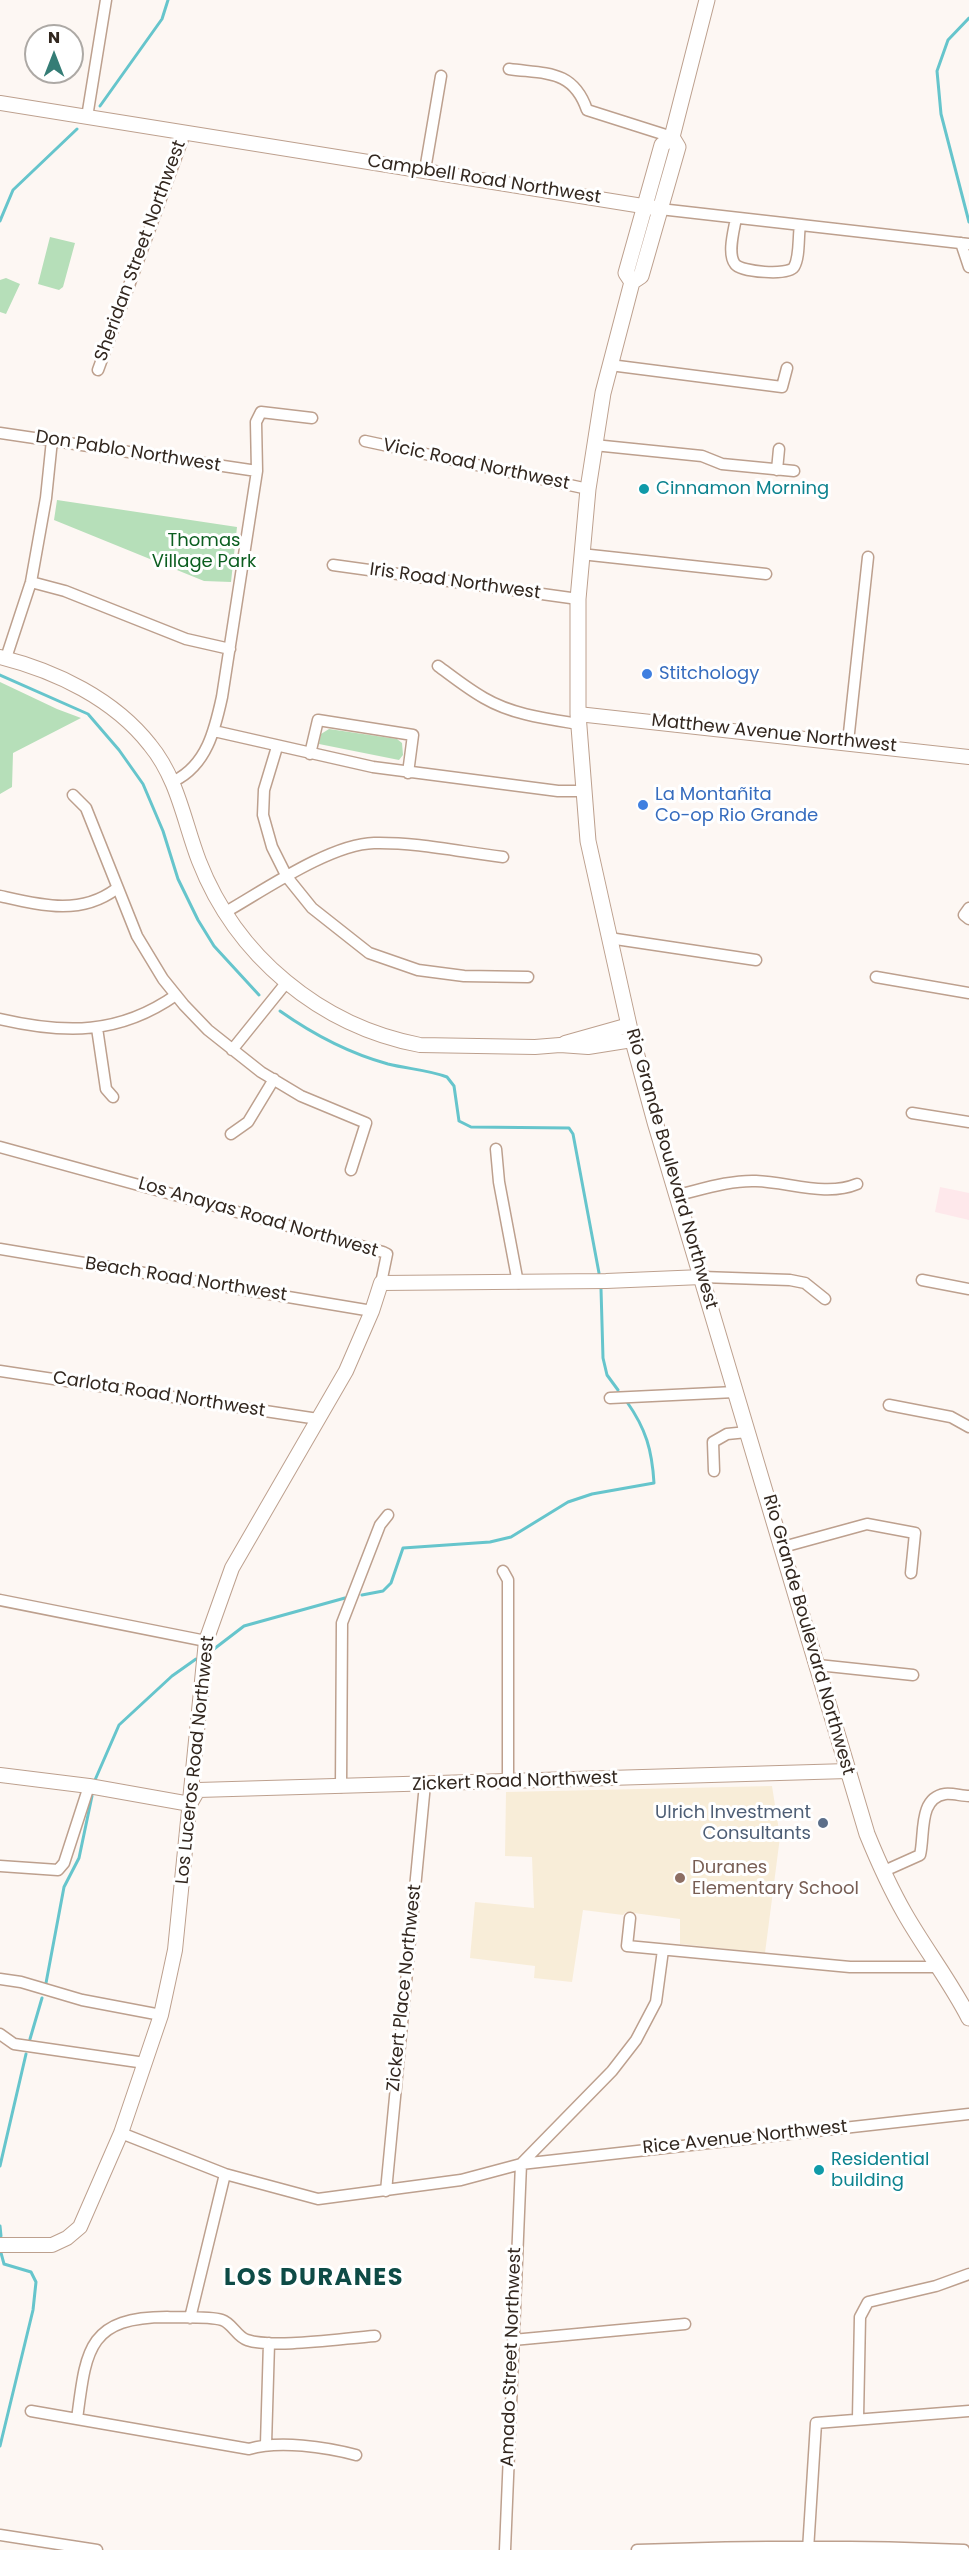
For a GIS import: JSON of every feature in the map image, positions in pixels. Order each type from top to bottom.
[{"type":"main road","name":"Rio Grande Boulevard Northwest","points":[[707,0],[672,137],[678,147],[653,208],[641,276],[632,282],[610,365],[594,445],[578,599],[579,719],[588,841],[631,1033],[735,1392],[867,1833],[882,1872],[906,1916],[939,1967],[963,1992],[969,2018]]},
{"type":"street","points":[[87,117],[106,0]]},
{"type":"street","points":[[509,69],[556,75],[570,81],[577,88],[587,110],[672,137]]},
{"type":"street","points":[[425,170],[441,76]]},
{"type":"street","name":"Campbell Road Northwest","points":[[0,103],[653,208],[965,243]]},
{"type":"street","name":"Sheridan Street Northwest","points":[[98,370],[185,133]]},
{"type":"street","points":[[736,218],[731,256],[734,264],[739,268],[770,272],[790,271],[795,266],[800,225]]},
{"type":"street","points":[[965,243],[969,267]]},
{"type":"street","points":[[610,365],[782,387],[787,368]]},
{"type":"street","points":[[174,781],[186,776],[196,764],[214,731],[230,650],[257,471],[256,422],[261,412],[312,418]]},
{"type":"street","name":"Don Pablo Northwest","points":[[0,433],[257,471]]},
{"type":"street","points":[[52,440],[46,498],[31,582],[3,658],[75,685],[127,718],[152,746],[174,781],[201,864],[224,913],[257,954],[286,983],[329,1012],[405,1042],[467,1047],[560,1045],[588,1047],[631,1033]]},
{"type":"street","name":"Vicic Road Northwest","points":[[365,441],[588,489]]},
{"type":"street","points":[[594,445],[702,456],[722,464],[794,471]]},
{"type":"street","points":[[777,470],[779,450]]},
{"type":"street","points":[[581,554],[766,574]]},
{"type":"street","points":[[848,742],[868,557]]},
{"type":"street","name":"Iris Road Northwest","points":[[333,565],[578,599]]},
{"type":"street","points":[[31,582],[65,591],[186,639],[230,650]]},
{"type":"street","name":"Matthew Avenue Northwest","points":[[438,666],[493,702],[542,718],[579,719],[848,742],[969,757]]},
{"type":"street","points":[[310,753],[318,720],[413,735],[408,773]]},
{"type":"street","points":[[214,731],[277,747],[408,773],[558,791],[583,790]]},
{"type":"street","points":[[277,747],[264,790],[263,815],[272,847],[287,878],[312,908],[369,953],[418,970],[465,976],[528,977]]},
{"type":"street","points":[[73,795],[86,808],[116,889],[137,936],[176,995],[208,1030],[261,1072],[301,1096],[366,1123],[351,1170]]},
{"type":"street","points":[[224,913],[339,850],[372,843],[414,845],[503,857]]},
{"type":"street","points":[[0,896],[39,906],[70,906],[97,900],[116,889]]},
{"type":"street","points":[[969,908],[964,915],[969,919]]},
{"type":"street","points":[[609,938],[756,960]]},
{"type":"street","points":[[876,977],[969,993]]},
{"type":"street","points":[[232,1050],[286,983]]},
{"type":"street","points":[[0,1019],[56,1029],[97,1028],[141,1015],[176,995]]},
{"type":"street","points":[[97,1028],[106,1089],[114,1096]]},
{"type":"street","points":[[231,1134],[248,1122],[274,1079]]},
{"type":"street","points":[[912,1113],[969,1122]]},
{"type":"street","name":"Los Anayas Road Northwest","points":[[0,1147],[383,1252],[387,1254],[387,1260],[381,1284],[518,1283],[702,1277]]},
{"type":"street","points":[[496,1149],[499,1182],[518,1283]]},
{"type":"street","points":[[678,1196],[736,1182],[755,1181],[842,1190],[857,1184]]},
{"type":"street","name":"Beach Road Northwest","points":[[0,1249],[372,1311]]},
{"type":"street","points":[[702,1277],[790,1280],[805,1283],[825,1299]]},
{"type":"street","points":[[922,1280],[969,1289]]},
{"type":"street","name":"Los Luceros Road Northwest","points":[[0,2244],[52,2245],[67,2238],[80,2227],[121,2133],[161,2015],[175,1950],[206,1641],[232,1568],[346,1371],[381,1284]]},
{"type":"street","name":"Carlota Road Northwest","points":[[0,1371],[318,1419]]},
{"type":"street","points":[[610,1398],[735,1392]]},
{"type":"street","points":[[889,1405],[951,1417],[969,1427]]},
{"type":"street","points":[[714,1471],[713,1442],[727,1434],[747,1432]]},
{"type":"street","points":[[341,1787],[342,1623],[380,1525],[388,1515]]},
{"type":"street","points":[[783,1547],[850,1527],[867,1524],[890,1527],[915,1533],[910,1573]]},
{"type":"street","points":[[503,1571],[508,1580],[508,1782]]},
{"type":"street","points":[[0,1600],[206,1641]]},
{"type":"street","points":[[818,1665],[913,1675]]},
{"type":"street","name":"Zickert Road Northwest","points":[[190,1804],[198,1790],[848,1771]]},
{"type":"street","points":[[0,1775],[89,1786],[190,1804]]},
{"type":"street","name":"Zickert Place Northwest","points":[[386,2192],[425,1784]]},
{"type":"street","points":[[0,1866],[58,1870],[64,1863],[89,1786]]},
{"type":"street","points":[[882,1872],[920,1855],[925,1810],[931,1800],[945,1794],[969,1796]]},
{"type":"street","points":[[630,1918],[627,1946],[850,1967],[939,1967]]},
{"type":"street","points":[[521,2164],[612,2071],[636,2040],[656,2002],[663,1950]]},
{"type":"street","points":[[0,1979],[21,1982],[82,2000],[161,2015]]},
{"type":"street","points":[[0,2034],[14,2044],[145,2063]]},
{"type":"street","name":"Rice Avenue Northwest","points":[[121,2133],[225,2174],[318,2199],[386,2192],[460,2180],[521,2164],[969,2114]]},
{"type":"street","name":"Amado Street Northwest","points":[[505,2550],[521,2164]]},
{"type":"street","points":[[190,2318],[225,2174]]},
{"type":"street","points":[[858,2418],[860,2317],[868,2302],[936,2286],[969,2274]]},
{"type":"street","points":[[77,2419],[88,2354],[98,2337],[123,2321],[141,2318],[223,2320],[245,2339],[269,2343],[375,2336]]},
{"type":"street","points":[[513,2340],[685,2324]]},
{"type":"street","points":[[266,2444],[269,2343]]},
{"type":"street","points":[[31,2411],[249,2449],[266,2444],[338,2450],[356,2455]]},
{"type":"street","points":[[808,2548],[816,2423],[969,2411]]},
{"type":"street","points":[[0,2535],[97,2550]]},
{"type":"street","points":[[637,2550],[892,2546],[964,2550]]},
{"type":"shaded area","points":[[940,1187],[969,1193],[969,1220],[935,1212]]},
{"type":"shaded area","points":[[772,1786],[780,1837],[765,1953],[680,1944],[680,1919],[626,1912],[623,1915],[583,1910],[572,1982],[534,1978],[535,1966],[470,1958],[475,1902],[534,1908],[532,1857],[505,1856],[506,1792]]},
{"type":"green space","points":[[50,237],[75,243],[63,287],[59,290],[38,284]]},
{"type":"green space","points":[[6,278],[20,284],[6,314],[0,312],[0,280]]},
{"type":"green space","name":"Thomas Village Park","points":[[57,500],[237,527],[231,582],[204,581],[54,520]]},
{"type":"green space","points":[[0,682],[81,718],[13,753],[12,787],[0,794]]},
{"type":"green space","points":[[329,729],[397,739],[402,743],[403,755],[399,760],[319,744],[321,734]]},
{"type":"waterway","points":[[100,106],[162,19],[168,0]]},
{"type":"waterway","points":[[969,18],[948,40],[937,71],[941,114],[969,222]]},
{"type":"waterway","points":[[0,221],[13,190],[77,129]]},
{"type":"waterway","points":[[0,675],[88,714],[119,750],[143,784],[163,831],[178,879],[198,920],[214,946],[259,995]]},
{"type":"waterway","points":[[280,1011],[345,1049],[388,1064],[447,1077],[454,1086],[459,1121],[471,1127],[569,1128],[573,1134],[599,1273]]},
{"type":"waterway","points":[[601,1289],[603,1358],[607,1375],[618,1390]]},
{"type":"waterway","points":[[362,1595],[383,1591],[391,1583],[403,1548],[490,1542],[511,1537],[568,1502],[592,1494],[654,1483],[647,1440],[627,1402]]},
{"type":"waterway","points":[[214,1649],[244,1626],[345,1598]]},
{"type":"waterway","points":[[95,1780],[119,1725],[172,1676],[196,1659]]},
{"type":"waterway","points":[[46,1983],[64,1887],[79,1858],[92,1796]]},
{"type":"waterway","points":[[30,2039],[42,1998]]},
{"type":"waterway","points":[[0,2166],[26,2054]]},
{"type":"waterway","points":[[0,2226],[1,2236]]},
{"type":"waterway","points":[[0,2446],[33,2310],[36,2282],[31,2272],[4,2264],[1,2253]]},
{"type":"place","name":"Cinnamon Morning","points":[[644,489]]},
{"type":"place","name":"Stitchology","points":[[647,674]]},
{"type":"place","name":"La Montañita Co-op Rio Grande","points":[[643,805]]},
{"type":"place","name":"Ulrich Investment Consultants","points":[[823,1823]]},
{"type":"place","name":"Duranes Elementary School","points":[[680,1878]]},
{"type":"place","name":"Residential building","points":[[819,2170]]},
{"type":"district","name":"LOS DURANES","points":[[314,2279]]}]
